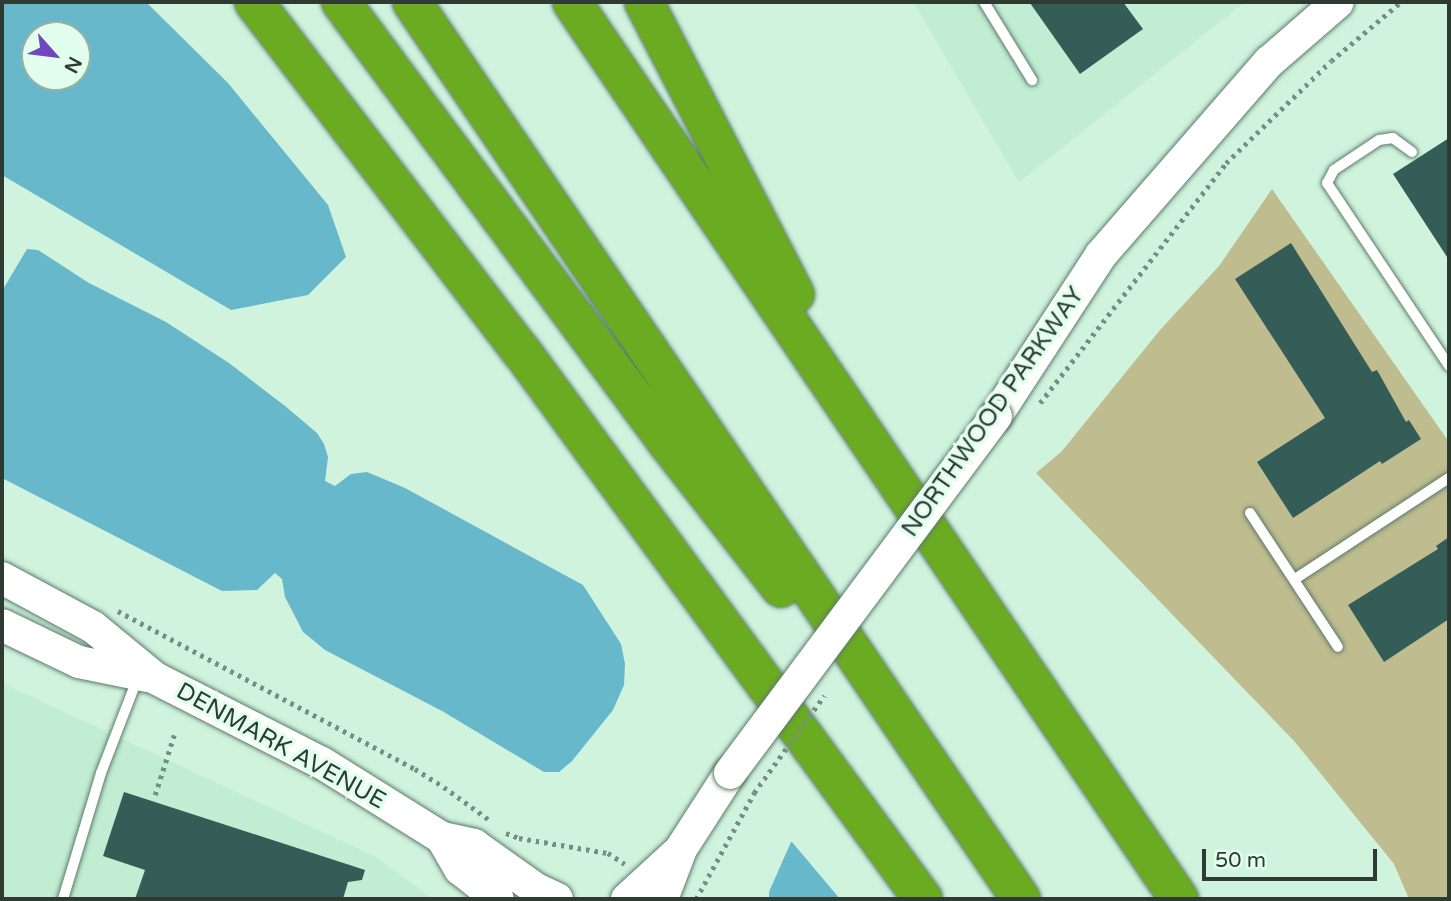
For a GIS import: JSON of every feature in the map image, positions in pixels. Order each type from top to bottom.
[{"type":"highway","points":[[254,2],[522,352],[923,899]]},
{"type":"highway","points":[[341,2],[667,442],[986,848]]},
{"type":"highway","points":[[412,2],[1021,899]]},
{"type":"highway","points":[[572,2],[1180,899]]},
{"type":"highway","points":[[643,2],[878,454]]},
{"type":"street","name":"NORTHWOOD PARKWAY","points":[[644,894],[681,849],[730,773],[996,416],[1101,255],[1269,62],[1338,2]]},
{"type":"street","name":"DENMARK AVENUE","points":[[2,578],[93,627],[145,673],[322,763],[442,838],[474,845],[536,889],[556,899]]},
{"type":"street","name":"DENMARK AVENUE","points":[[2,625],[79,662],[145,673]]},
{"type":"street","name":"DENMARK AVENUE","points":[[442,838],[460,869],[498,899]]},
{"type":"lane","points":[[984,2],[1032,80]]},
{"type":"lane","points":[[1412,152],[1393,138],[1379,140],[1334,170],[1327,183],[1449,366]]},
{"type":"lane","points":[[1295,579],[1449,478]]},
{"type":"lane","points":[[1250,513],[1338,647]]},
{"type":"lane","points":[[63,899],[102,773],[145,673]]},
{"type":"path","points":[[1034,409],[1226,163],[1331,61],[1401,2]]},
{"type":"path","points":[[114,608],[415,769],[444,786],[506,833],[519,838],[608,853],[623,862],[644,894]]},
{"type":"path","points":[[155,795],[174,735]]},
{"type":"path","points":[[696,899],[754,793]]},
{"type":"shaded area","points":[[913,2],[1245,2],[1019,182]]},
{"type":"shaded area","points":[[1272,189],[1449,442],[1449,899],[1409,899],[1394,864],[1295,742],[1036,473],[1062,451],[1160,330],[1219,266]]},
{"type":"shaded area","points":[[2,683],[374,856],[434,899],[2,899]]},
{"type":"water","points":[[2,2],[146,2],[228,83],[328,205],[346,257],[308,295],[231,310],[2,175]]},
{"type":"water","points":[[27,249],[38,250],[89,283],[166,322],[229,363],[285,406],[317,433],[324,444],[328,457],[325,481],[335,486],[351,474],[367,472],[405,488],[583,585],[621,644],[625,664],[624,685],[613,710],[572,761],[559,772],[544,772],[442,711],[325,650],[303,632],[285,597],[282,579],[275,573],[257,590],[222,591],[2,478],[2,291]]},
{"type":"water","points":[[791,842],[840,899],[769,899],[769,892]]},
{"type":"building","points":[[1123,2],[1143,29],[1080,74],[1030,3]]},
{"type":"building","points":[[1449,138],[1449,260],[1393,174]]},
{"type":"building","points":[[1291,243],[1372,372],[1377,370],[1406,422],[1409,420],[1421,439],[1382,464],[1380,461],[1293,518],[1257,462],[1325,418],[1235,279]]},
{"type":"building","points":[[1449,537],[1449,619],[1384,662],[1348,605],[1438,549],[1436,546]]},
{"type":"building","points":[[124,792],[365,870],[362,880],[348,882],[343,899],[135,899],[145,870],[103,856]]}]
